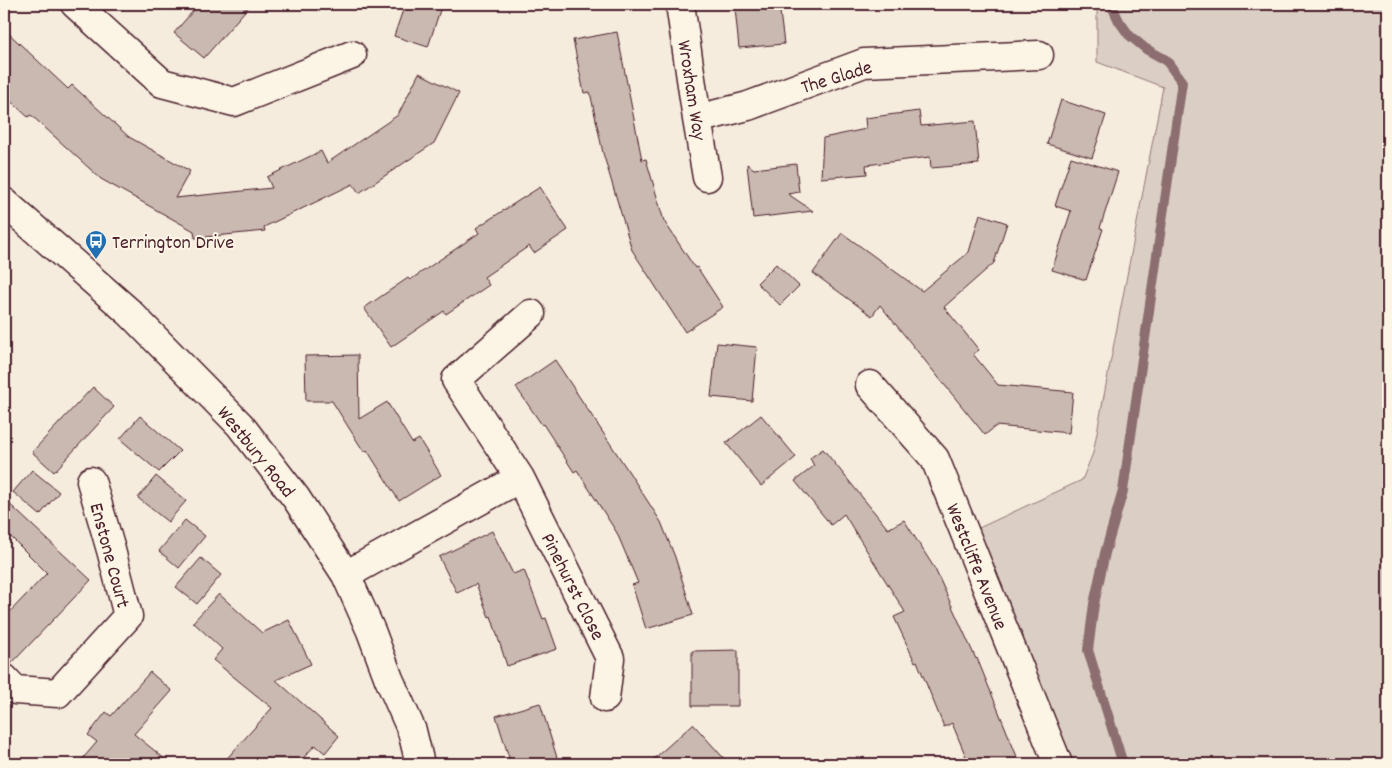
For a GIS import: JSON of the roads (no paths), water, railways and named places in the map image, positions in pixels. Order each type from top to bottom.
[{"type":"street","points":[[74,4],[162,83],[234,102],[352,55]]},
{"type":"street","name":"Wroxham Way","points":[[680,4],[707,177]]},
{"type":"street","name":"The Glade","points":[[697,119],[748,106],[864,63],[1038,55]]},
{"type":"street","name":"Westbury Road","points":[[4,202],[129,312],[240,425],[296,498],[346,575],[412,731],[420,764]]},
{"type":"street","name":"Pinehurst Close","points":[[531,314],[456,380],[520,478],[610,658],[605,698]]},
{"type":"street","name":"Westcliffe Avenue","points":[[870,385],[935,459],[1058,764]]},
{"type":"street","points":[[346,575],[520,478]]},
{"type":"street","name":"Enstone Court","points":[[4,678],[15,690],[58,693],[128,616],[91,482]]},
{"type":"waterway","points":[[1111,4],[1119,21],[1129,35],[1146,49],[1166,60],[1182,82],[1123,491],[1105,553],[1094,604],[1088,650],[1123,764]]},
{"type":"place","name":"Terrington Drive","points":[[96,260]]}]
